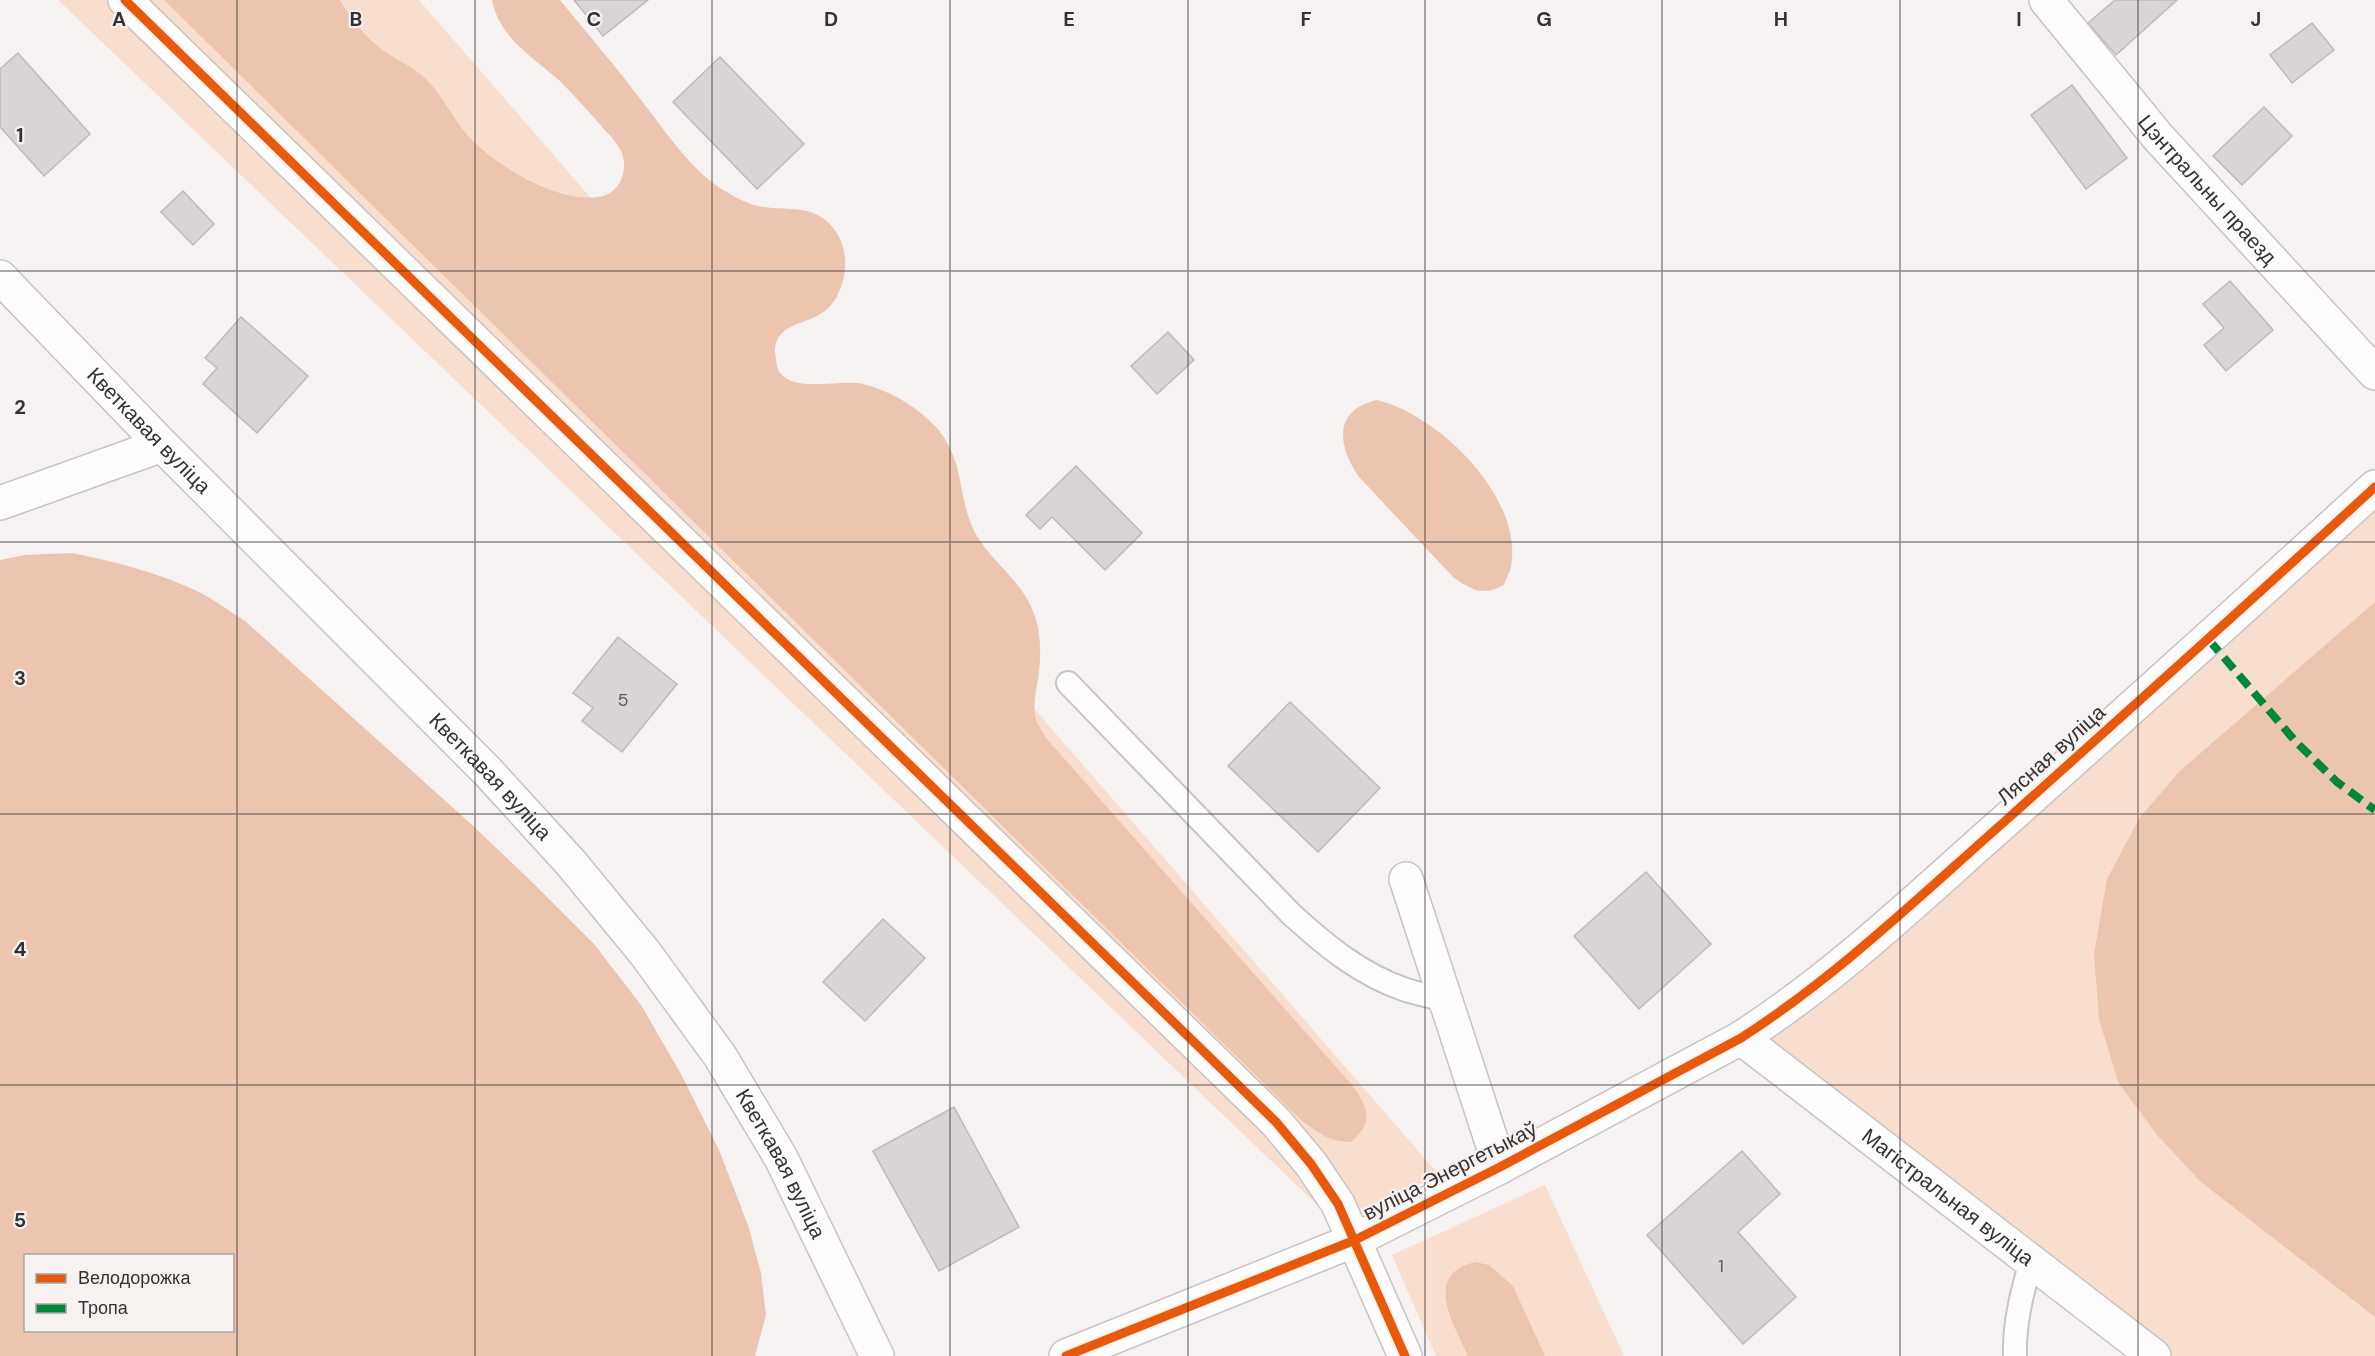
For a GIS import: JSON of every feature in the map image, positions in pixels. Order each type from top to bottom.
[{"type":"street","points":[[125,0],[1237,1082],[1275,1122],[1311,1164],[1338,1203],[1405,1356]]},
{"type":"street","name":"Цэнтральны праезд","points":[[2046,0],[2158,137],[2375,373]]},
{"type":"street","name":"Кветкавая вуліца","points":[[0,277],[162,445],[488,772],[571,863],[645,953],[720,1056],[781,1158],[877,1356]]},
{"type":"street","points":[[0,503],[162,445]]},
{"type":"street","name":"Лясная вуліца","points":[[1741,1038],[1777,1015],[1849,959],[2209,640],[2375,487]]},
{"type":"street","points":[[1406,879],[1500,1167]]},
{"type":"street","name":"вуліца Энергетыкаў","points":[[1066,1356],[1355,1239],[1500,1167],[1741,1038]]},
{"type":"street","name":"Магістральная вуліца","points":[[1741,1038],[2154,1356]]},
{"type":"lane","points":[[1068,683],[1291,914],[1326,946],[1365,972],[1405,990],[1446,1000]]},
{"type":"lane","points":[[2015,1356],[2014,1337],[2021,1294],[2031,1262]]},
{"type":"shaded area","points":[[58,0],[419,0],[1440,1176],[1333,1220]]},
{"type":"shaded area","points":[[164,0],[340,0],[371,40],[426,79],[472,140],[499,162],[534,183],[553,191],[590,198],[606,195],[618,186],[622,177],[624,162],[619,148],[566,87],[518,46],[502,26],[492,0],[560,0],[676,145],[708,179],[724,191],[748,203],[770,208],[803,210],[823,218],[839,237],[843,246],[844,276],[837,296],[825,311],[793,326],[780,335],[776,342],[775,352],[780,373],[787,379],[807,384],[854,383],[883,391],[903,400],[920,412],[946,440],[957,467],[970,522],[984,546],[1023,592],[1036,621],[1040,658],[1034,708],[1041,730],[1352,1085],[1367,1114],[1364,1127],[1359,1134],[1351,1142],[1336,1140],[1319,1133],[1301,1120]]},
{"type":"shaded area","points":[[1377,400],[1401,409],[1426,423],[1450,441],[1472,463],[1491,488],[1504,514],[1512,541],[1511,567],[1504,585],[1484,591],[1467,586],[1454,578],[1359,477],[1347,454],[1343,431],[1352,412],[1362,405]]},
{"type":"shaded area","points":[[2375,487],[2375,1356],[2154,1356],[1741,1038]]},
{"type":"shaded area","points":[[72,553],[138,569],[201,593],[218,603],[245,621],[470,823],[594,944],[641,1005],[681,1074],[719,1150],[748,1225],[761,1273],[766,1315],[755,1356],[0,1356],[0,560],[25,555]]},
{"type":"shaded area","points":[[2375,602],[2375,1317],[2201,1182],[2157,1135],[2118,1082],[2099,1019],[2094,954],[2107,879],[2140,817],[2181,770]]},
{"type":"shaded area","points":[[1545,1185],[1624,1356],[1436,1356],[1392,1255]]},
{"type":"shaded area","points":[[1475,1262],[1489,1265],[1513,1286],[1545,1356],[1468,1356],[1450,1316],[1446,1302],[1446,1289],[1450,1278],[1459,1268]]},
{"type":"building","points":[[574,0],[648,0],[603,36]]},
{"type":"building","points":[[2115,0],[2177,0],[2116,55],[2088,23]]},
{"type":"building","points":[[2312,23],[2334,50],[2292,83],[2270,55]]},
{"type":"building","points":[[18,53],[90,134],[44,176],[0,127],[0,69]]},
{"type":"building","points":[[720,57],[804,144],[757,189],[673,102]]},
{"type":"building","points":[[2072,85],[2127,158],[2086,189],[2031,115]]},
{"type":"building","points":[[2264,107],[2292,136],[2242,185],[2213,156]]},
{"type":"building","points":[[183,191],[214,224],[193,245],[161,212]]},
{"type":"building","points":[[2230,281],[2273,330],[2226,371],[2204,345],[2224,328],[2203,304]]},
{"type":"building","points":[[241,317],[308,376],[257,433],[203,384],[217,368],[205,358]]},
{"type":"building","points":[[1168,332],[1194,360],[1157,394],[1131,366]]},
{"type":"building","points":[[1076,466],[1142,533],[1105,570],[1052,517],[1040,529],[1026,515]]},
{"type":"building","points":[[618,637],[677,684],[622,752],[582,721],[593,708],[573,693]]},
{"type":"building","points":[[1290,702],[1380,788],[1318,852],[1228,766]]},
{"type":"building","points":[[1646,872],[1711,944],[1639,1009],[1574,936]]},
{"type":"building","points":[[883,919],[925,958],[865,1021],[823,982]]},
{"type":"building","points":[[954,1107],[1019,1227],[939,1271],[873,1151]]},
{"type":"building","points":[[1742,1151],[1780,1194],[1738,1232],[1796,1297],[1743,1344],[1647,1235]]},
{"type":"marked path","points":[[2209,640],[2296,742],[2337,782],[2375,810]]},
{"type":"cycle path","points":[[125,0],[1276,1122],[1311,1164],[1338,1204],[1405,1356]]},
{"type":"cycle path","points":[[1066,1356],[1355,1240],[1500,1167],[1741,1038],[1844,963],[2375,487]]}]
